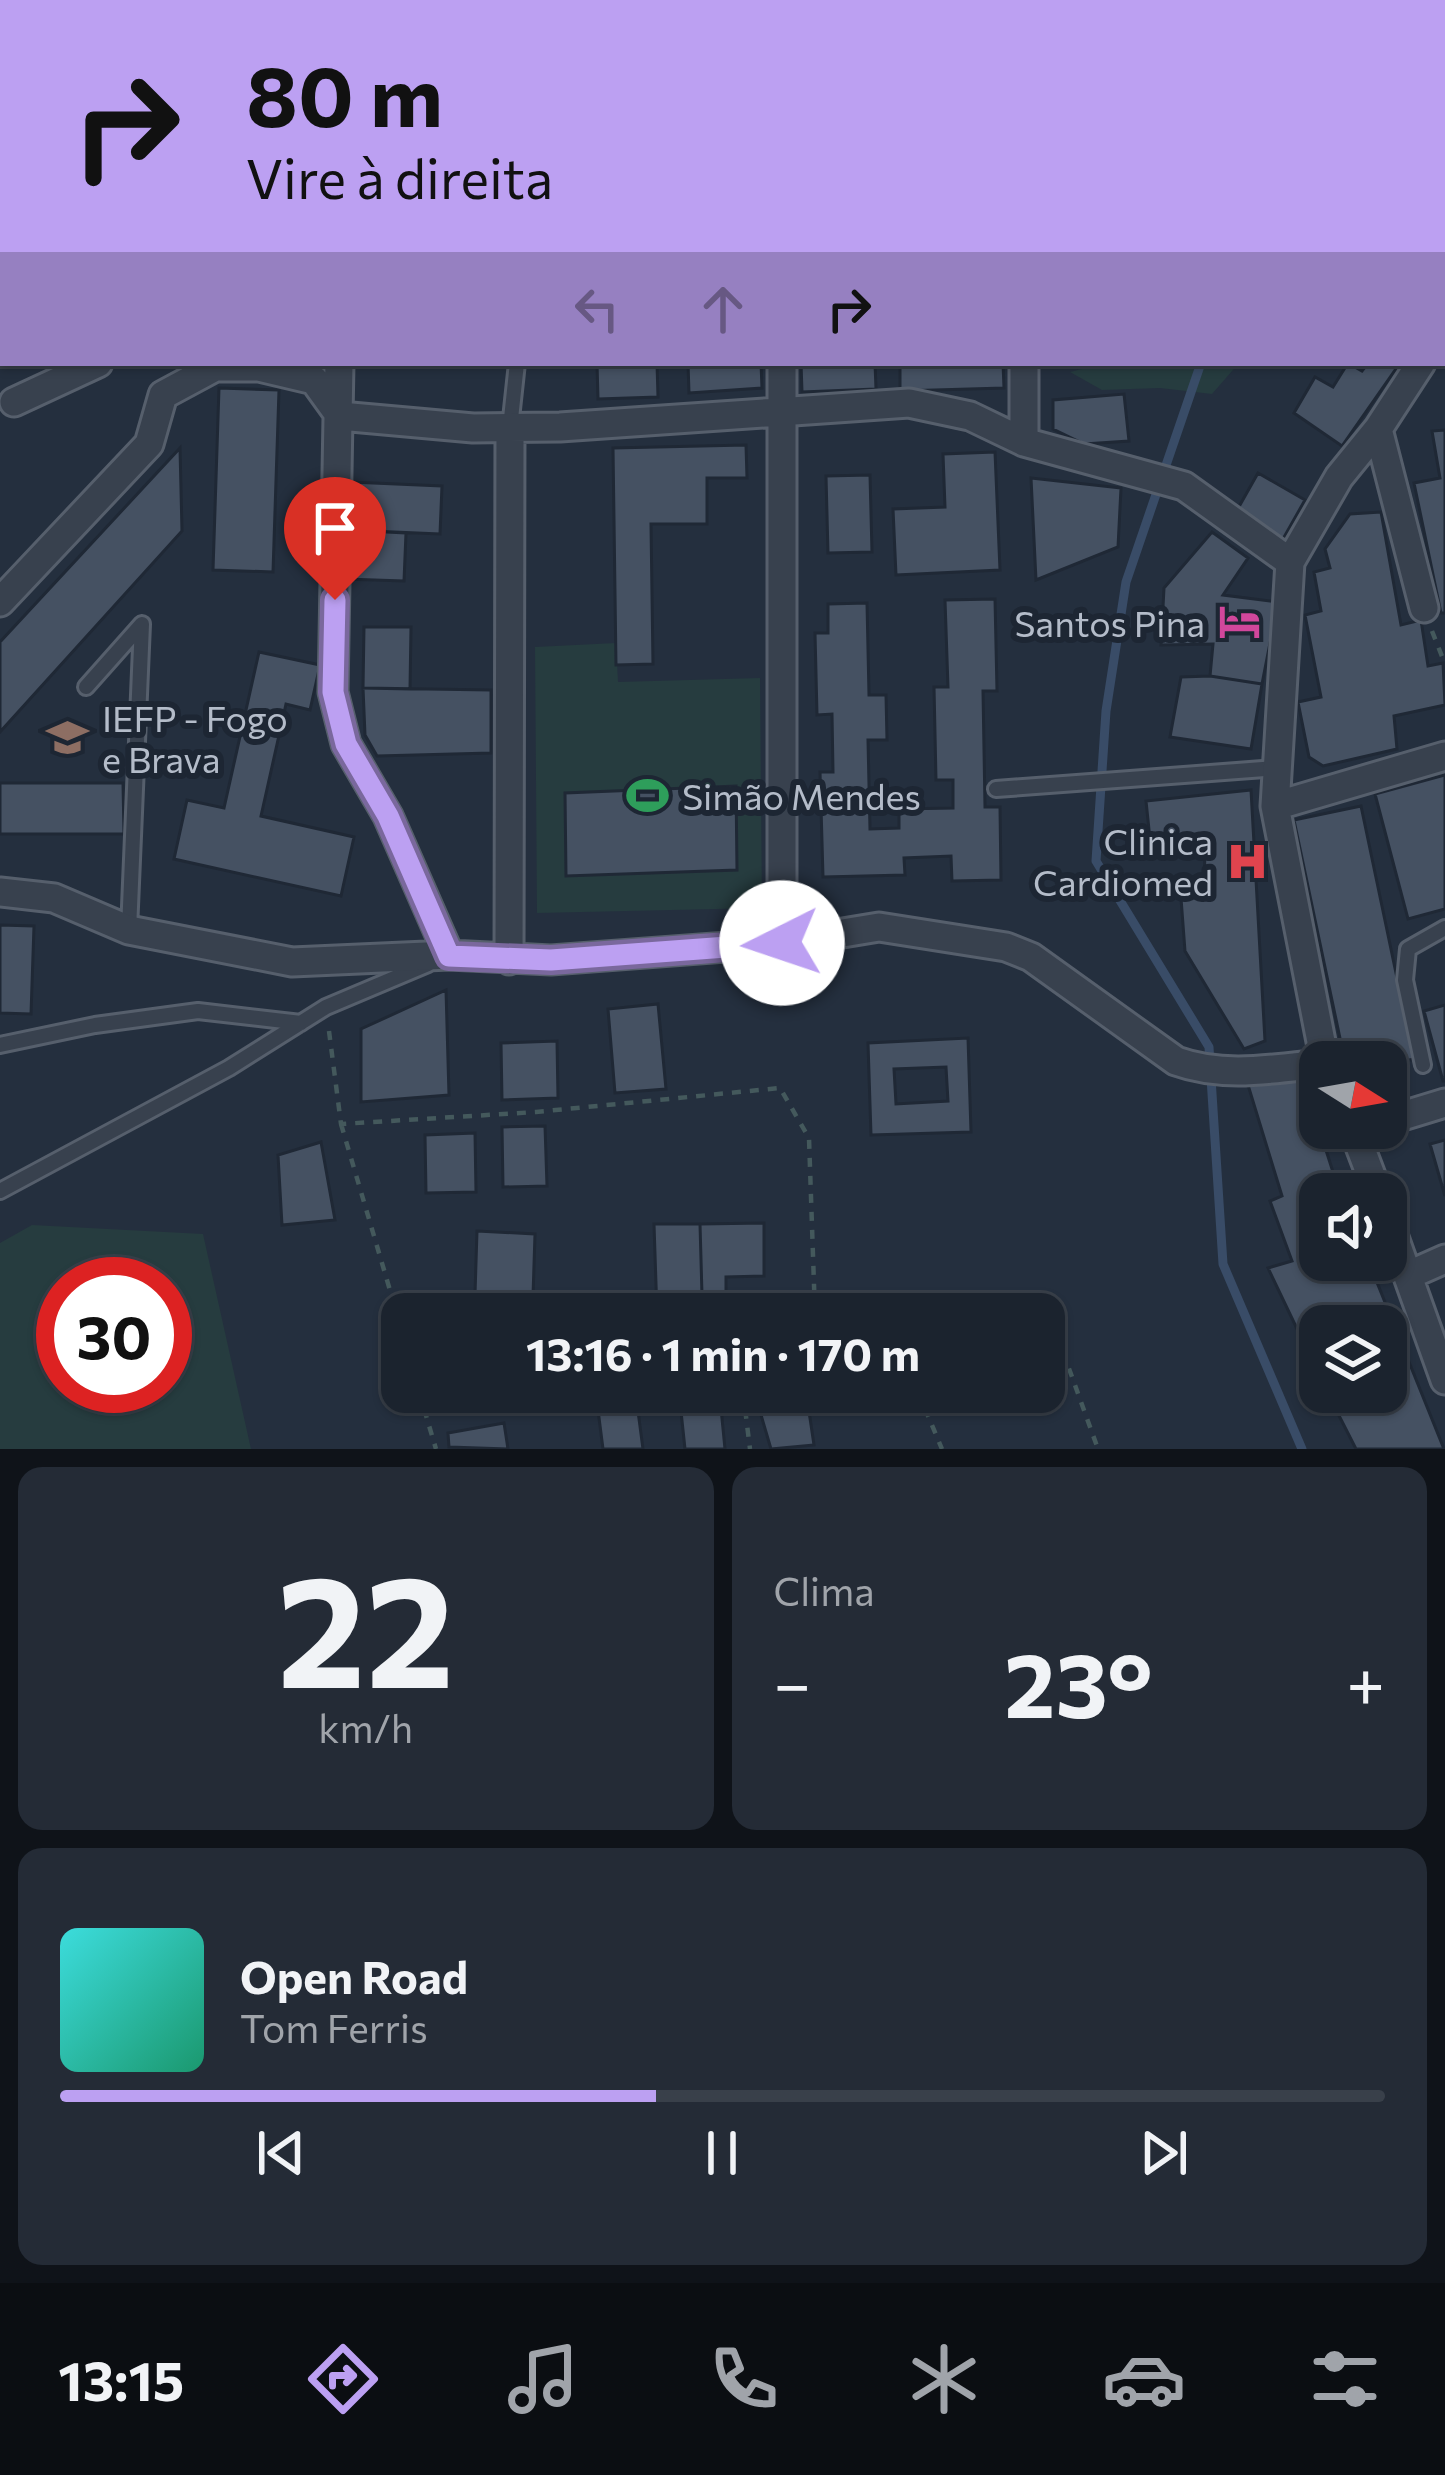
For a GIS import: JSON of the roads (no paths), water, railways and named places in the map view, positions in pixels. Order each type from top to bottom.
[{"type":"street","points":[[7,407],[92,366]]},
{"type":"street","points":[[0,602],[149,444],[163,395],[205,366]]},
{"type":"street","points":[[232,366],[314,380],[340,416],[473,428],[909,403],[970,416],[1024,442],[1184,486],[1289,562]]},
{"type":"street","points":[[339,366],[333,692],[346,744],[388,816],[449,956]]},
{"type":"street","points":[[782,366],[782,943]]},
{"type":"street","points":[[1024,366],[1024,442]]},
{"type":"street","points":[[1318,1041],[1275,806],[1289,562],[1339,477],[1378,429],[1418,366]]},
{"type":"street","points":[[509,960],[510,428]]},
{"type":"street","points":[[1378,429],[1424,608]]},
{"type":"street","points":[[1275,806],[1445,756]]},
{"type":"street","points":[[0,892],[54,898],[129,930],[292,962],[449,956],[509,960],[782,943],[879,927],[1006,947],[1031,957],[1176,1061],[1196,1069],[1240,1072],[1299,1066]]},
{"type":"street","points":[[1407,1115],[1445,1103]]},
{"type":"street","points":[[1409,1275],[1445,1259]]},
{"type":"street","points":[[1407,1270],[1445,1380]]},
{"type":"lane","points":[[510,428],[517,366]]},
{"type":"lane","points":[[86,688],[142,624],[129,930]]},
{"type":"lane","points":[[996,789],[1277,768]]},
{"type":"lane","points":[[1423,1065],[1405,980],[1408,949],[1445,928]]},
{"type":"lane","points":[[0,1191],[229,1068],[326,1007],[449,956]]},
{"type":"lane","points":[[0,1045],[95,1025],[198,1011],[301,1023]]},
{"type":"waterway","points":[[1200,366],[1126,582],[1106,711],[1096,861],[1209,1047],[1223,1264],[1302,1449]]},
{"type":"place","name":"Santos Pina","points":[[1239,622]]},
{"type":"place","name":"IEFP - Fogo e Brava","points":[[68,738]]},
{"type":"place","name":"Simão Mendes","points":[[648,795]]},
{"type":"place","name":"Clinica Cardiomed","points":[[1247,861]]}]
